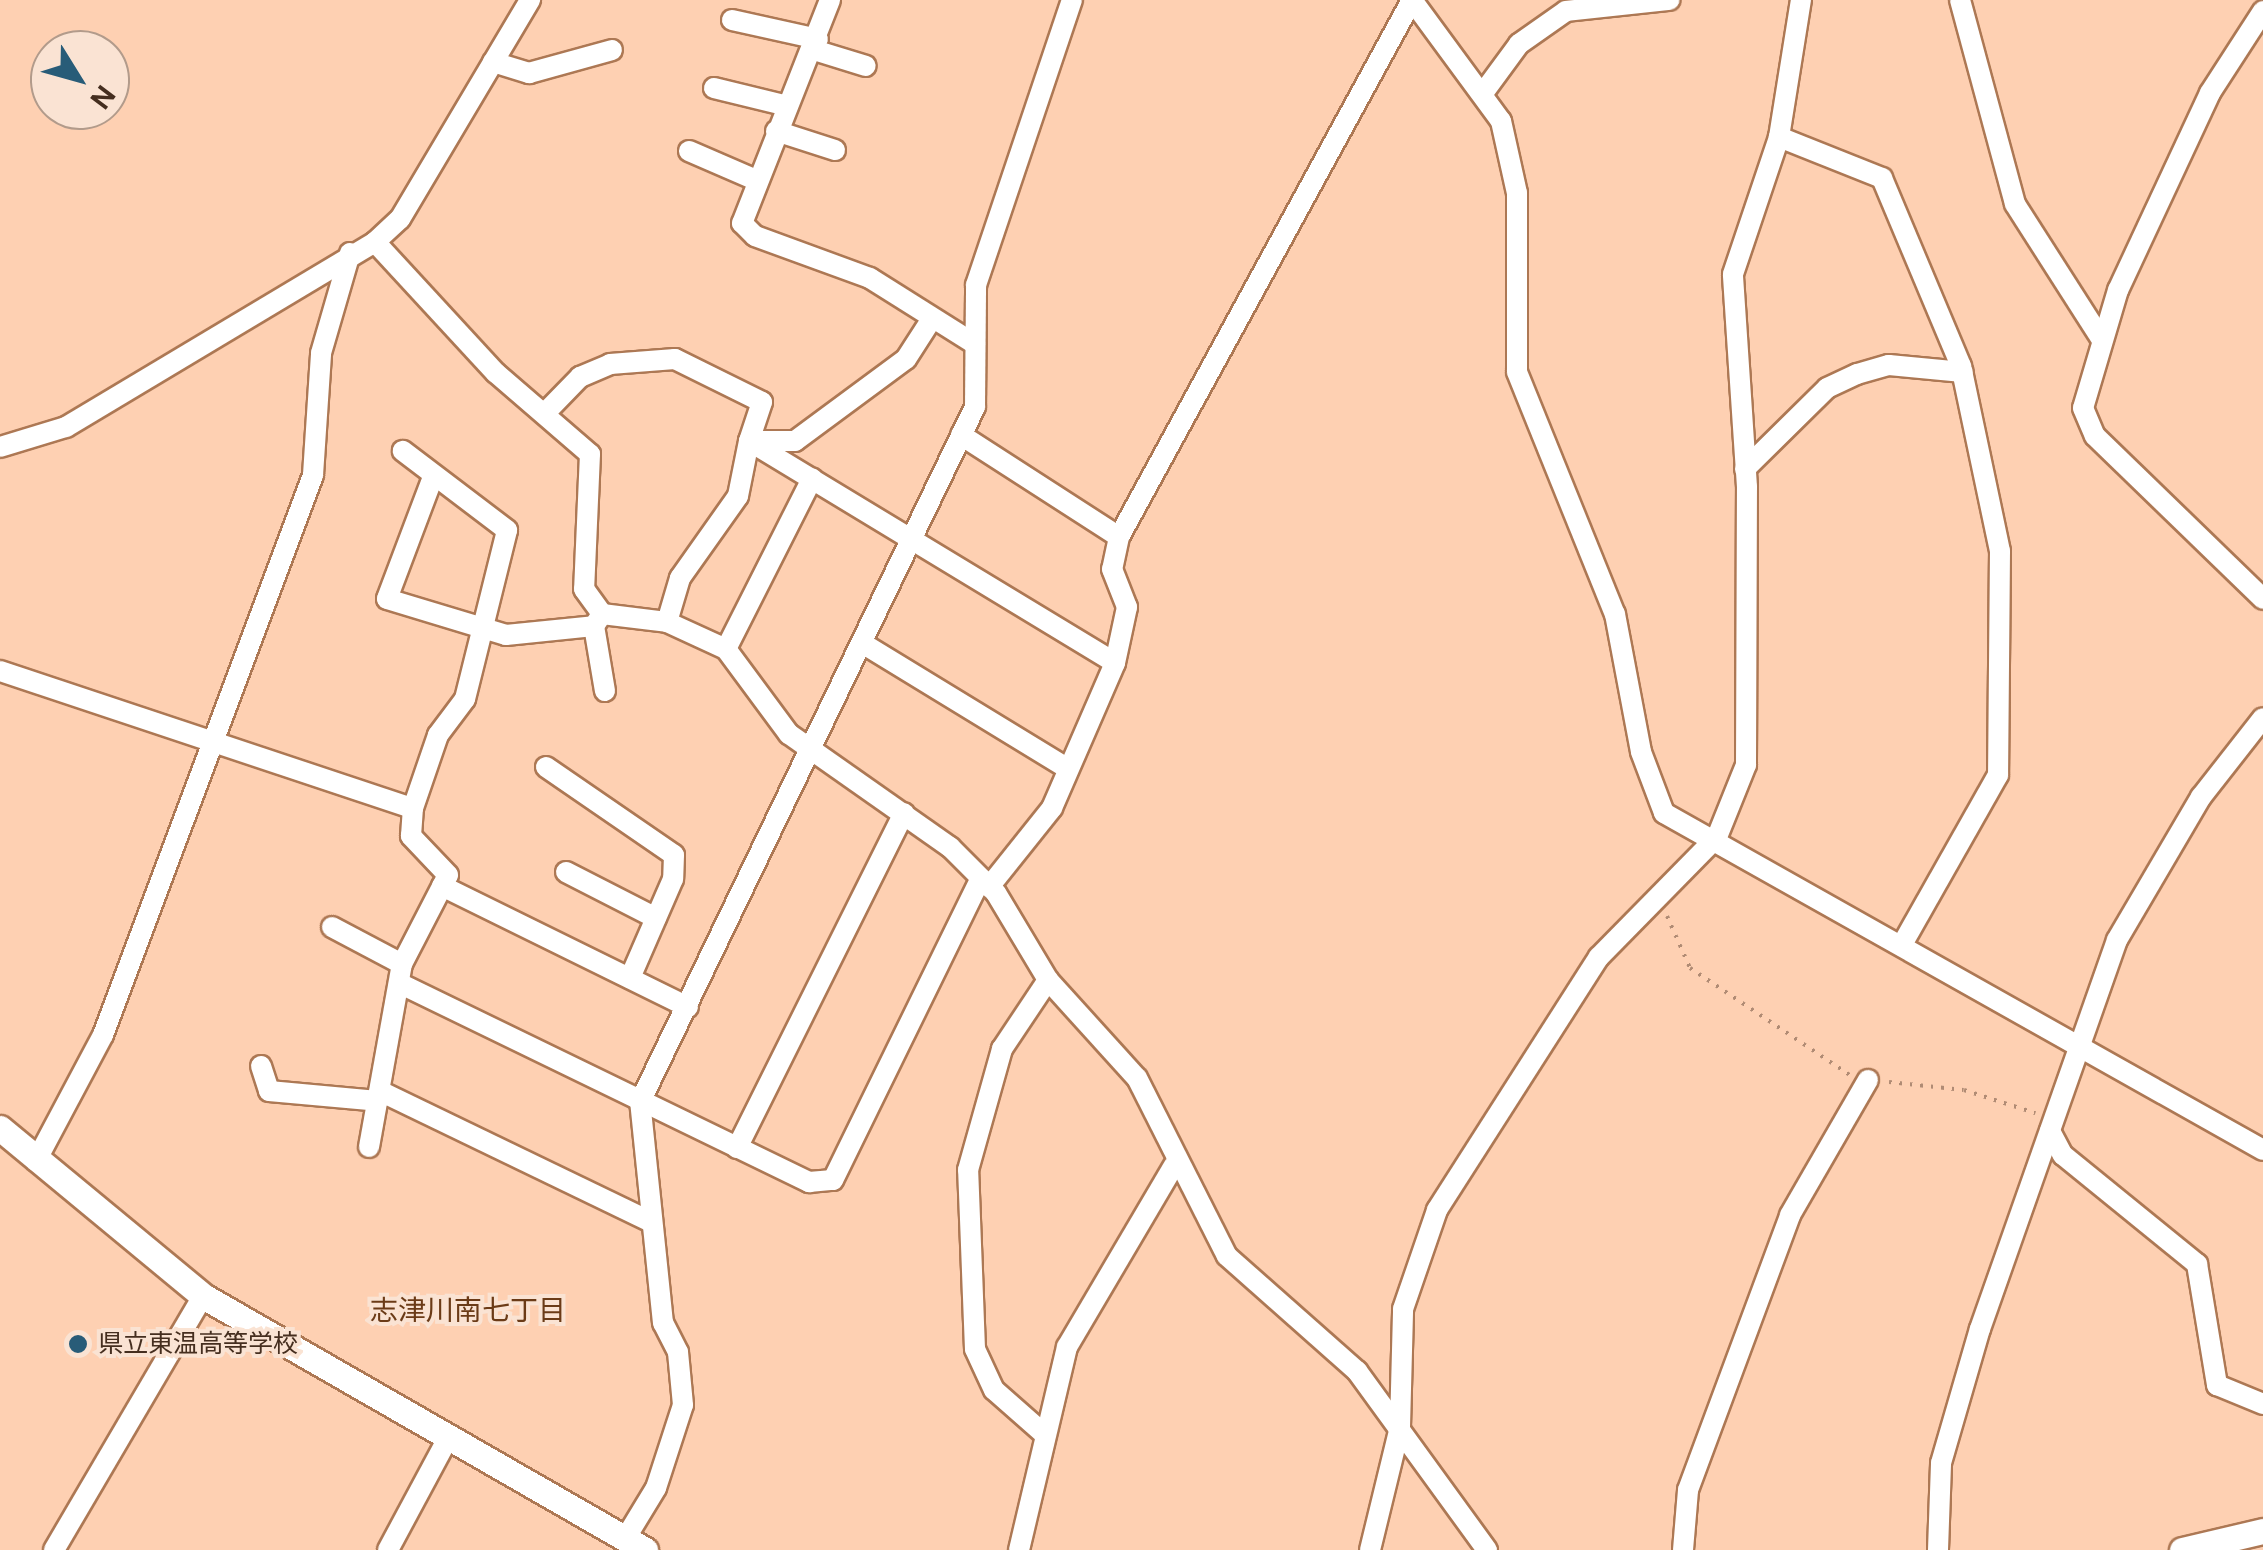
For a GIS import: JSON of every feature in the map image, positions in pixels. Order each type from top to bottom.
[{"type":"street","points":[[0,448],[66,427],[375,242],[400,219],[530,0]]},
{"type":"street","points":[[830,0],[816,45],[742,214],[747,230],[870,278],[931,320],[975,344]]},
{"type":"street","points":[[0,1128],[203,1296],[447,1440],[635,1544],[683,1404],[651,1222],[640,1102],[976,407],[976,285],[1072,0]]},
{"type":"street","points":[[332,927],[401,974],[640,1102],[809,1182],[833,1180],[985,883],[1052,808],[1065,766],[1114,663],[1127,606],[1112,569],[1119,536],[1412,0],[1486,89],[1517,193],[1517,372],[1615,614],[1641,752],[1664,813],[1717,837],[2263,1150]]},
{"type":"street","points":[[1486,89],[1519,44],[1566,10],[1669,0]]},
{"type":"street","points":[[1370,1550],[1400,1427],[1403,1309],[1437,1210],[1560,1010],[1670,879],[1717,837],[1746,765],[1745,469],[1733,274],[1779,137],[1801,0]]},
{"type":"street","points":[[1960,0],[2015,204],[2100,337]]},
{"type":"street","points":[[2263,10],[2210,93],[2100,337],[2083,408],[2095,436],[2263,598]]},
{"type":"street","points":[[732,20],[816,45],[866,66]]},
{"type":"street","points":[[493,62],[529,73],[612,50]]},
{"type":"street","points":[[714,88],[788,106]]},
{"type":"street","points":[[776,130],[834,150]]},
{"type":"street","points":[[1779,137],[1882,178],[1962,372],[2000,551],[2003,740],[1986,809],[1902,945]]},
{"type":"street","points":[[689,152],[756,180]]},
{"type":"street","points":[[375,242],[496,373],[546,412],[590,454],[584,589],[598,620],[604,691]]},
{"type":"street","points":[[36,1161],[102,1035],[313,476],[321,353],[350,254]]},
{"type":"street","points":[[750,442],[796,441],[906,358],[931,320]]},
{"type":"street","points":[[546,412],[580,377],[652,355],[762,402],[738,496],[680,578],[667,622]]},
{"type":"street","points":[[1745,469],[1827,388],[1857,374],[1889,365],[1962,372]]},
{"type":"street","points":[[961,435],[1119,536]]},
{"type":"street","points":[[750,442],[1114,663]]},
{"type":"street","points":[[369,1147],[401,974],[448,875],[411,836],[413,808],[487,629],[507,530],[402,451]]},
{"type":"street","points":[[433,478],[387,599],[487,629],[598,620],[667,622],[726,649],[789,734],[904,814],[985,883],[1048,980],[1137,1078],[1174,1165],[1227,1256],[1328,1340],[1400,1427],[1486,1550]]},
{"type":"street","points":[[726,649],[812,479]]},
{"type":"street","points":[[862,643],[1065,766]]},
{"type":"street","points":[[0,671],[210,746],[413,808]]},
{"type":"street","points":[[1938,1550],[1941,1463],[2117,940],[2202,797],[2263,718]]},
{"type":"street","points":[[546,767],[674,855],[656,918],[630,978]]},
{"type":"street","points":[[737,1148],[904,814]]},
{"type":"street","points":[[566,872],[656,918]]},
{"type":"street","points":[[442,886],[688,1007]]},
{"type":"street","points":[[1043,1433],[994,1390],[975,1348],[968,1170],[1002,1050],[1048,980]]},
{"type":"street","points":[[261,1066],[269,1091],[379,1096],[651,1222]]},
{"type":"street","points":[[1684,1550],[1688,1490],[1790,1215],[1868,1080]]},
{"type":"street","points":[[2052,1125],[2063,1155],[2197,1264],[2217,1385],[2263,1404]]},
{"type":"street","points":[[1018,1550],[1043,1433],[1085,1309],[1174,1165]]},
{"type":"street","points":[[54,1550],[203,1296]]},
{"type":"street","points":[[388,1550],[447,1440]]},
{"type":"street","points":[[2182,1550],[2263,1531]]},
{"type":"path","points":[[1670,879],[1667,914],[1690,968],[1868,1080],[1964,1090],[2052,1125]]},
{"type":"place","name":"県立東温高等学校","points":[[78,1344]]},
{"type":"district","name":"志津川南七丁目","points":[[468,1311]]}]
